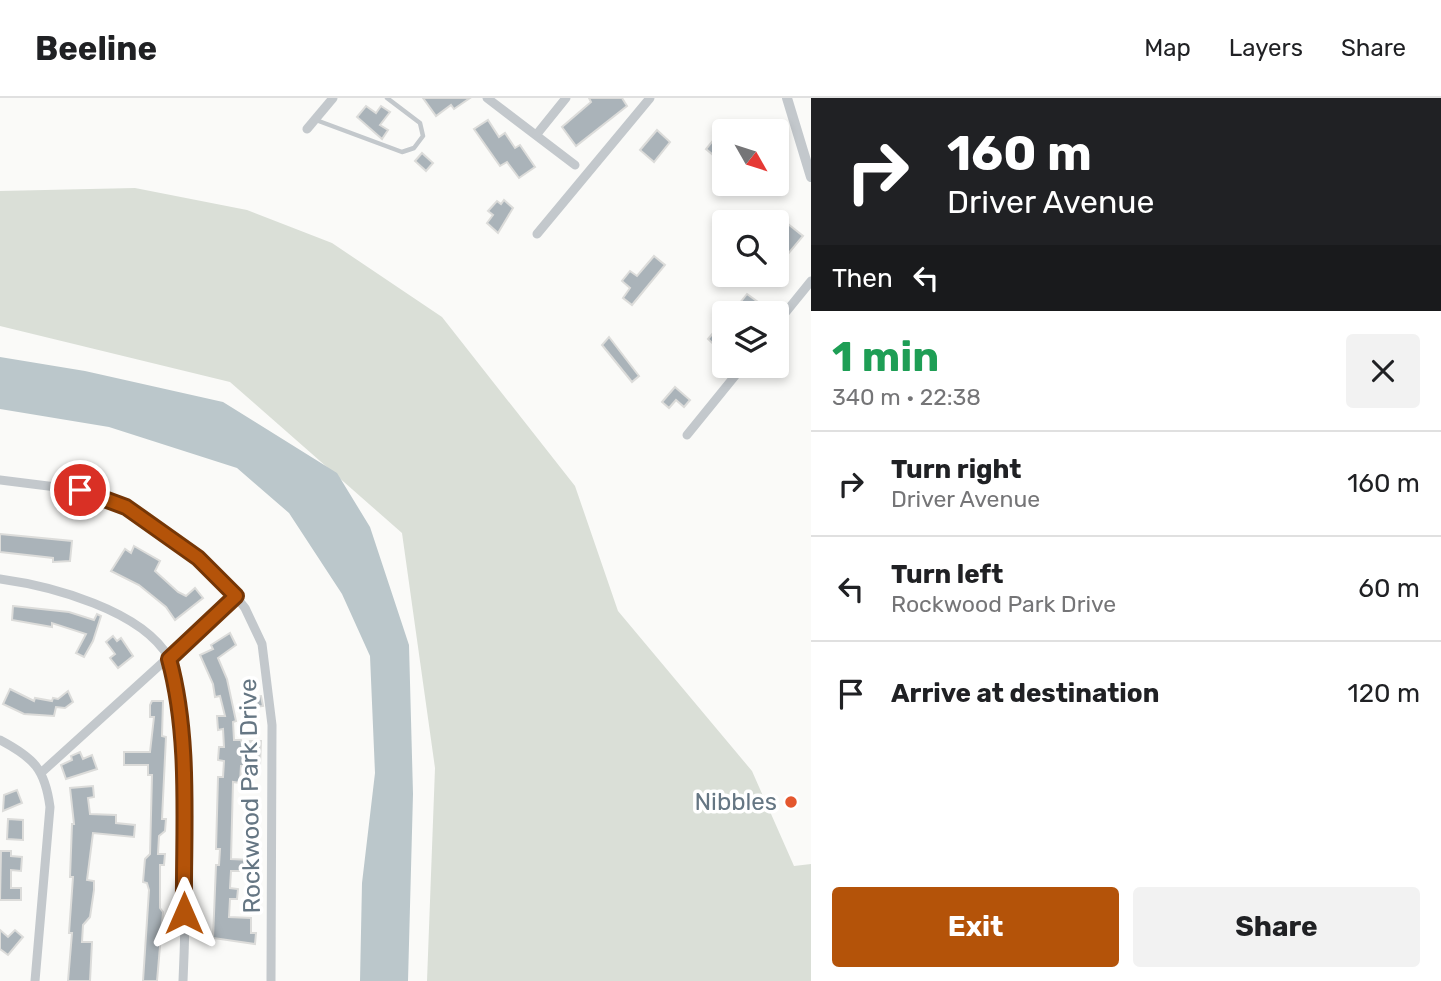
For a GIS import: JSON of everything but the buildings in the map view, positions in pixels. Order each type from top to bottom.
[{"type":"street","points":[[307,129],[333,98]]},
{"type":"street","points":[[487,98],[575,165]]},
{"type":"street","points":[[537,134],[566,98]]},
{"type":"street","points":[[537,234],[650,98]]},
{"type":"street","points":[[787,98],[811,177]]},
{"type":"street","points":[[789,308],[811,281]]},
{"type":"street","points":[[687,435],[733,378]]},
{"type":"street","name":"Rockwood Park Drive","points":[[0,480],[80,490],[112,499],[198,558],[236,596],[262,644],[268,675],[272,724],[271,981]]},
{"type":"street","points":[[0,579],[98,604],[149,637],[169,659],[174,677],[183,758],[183,981]]},
{"type":"street","points":[[41,772],[236,596]]},
{"type":"street","points":[[0,740],[33,761],[47,782],[50,807],[35,981]]},
{"type":"lane","points":[[315,120],[327,127],[402,152],[414,148],[423,136],[419,123],[387,98]]},
{"type":"shaded area","points":[[135,188],[247,210],[332,243],[442,317],[575,486],[618,611],[752,771],[794,866],[811,864],[811,981],[427,981],[435,768],[402,533],[230,382],[0,326],[0,191]]},
{"type":"shaded area","points":[[0,357],[85,371],[223,402],[337,473],[370,527],[409,645],[413,794],[408,981],[360,981],[362,883],[375,773],[370,656],[342,594],[289,513],[237,468],[109,427],[0,409]]},
{"type":"place","name":"Nibbles","points":[[791,802]]},
{"type":"route","points":[[80,490],[112,499],[126,507],[198,558],[236,596],[169,659],[174,677],[183,758],[184,913]]}]
